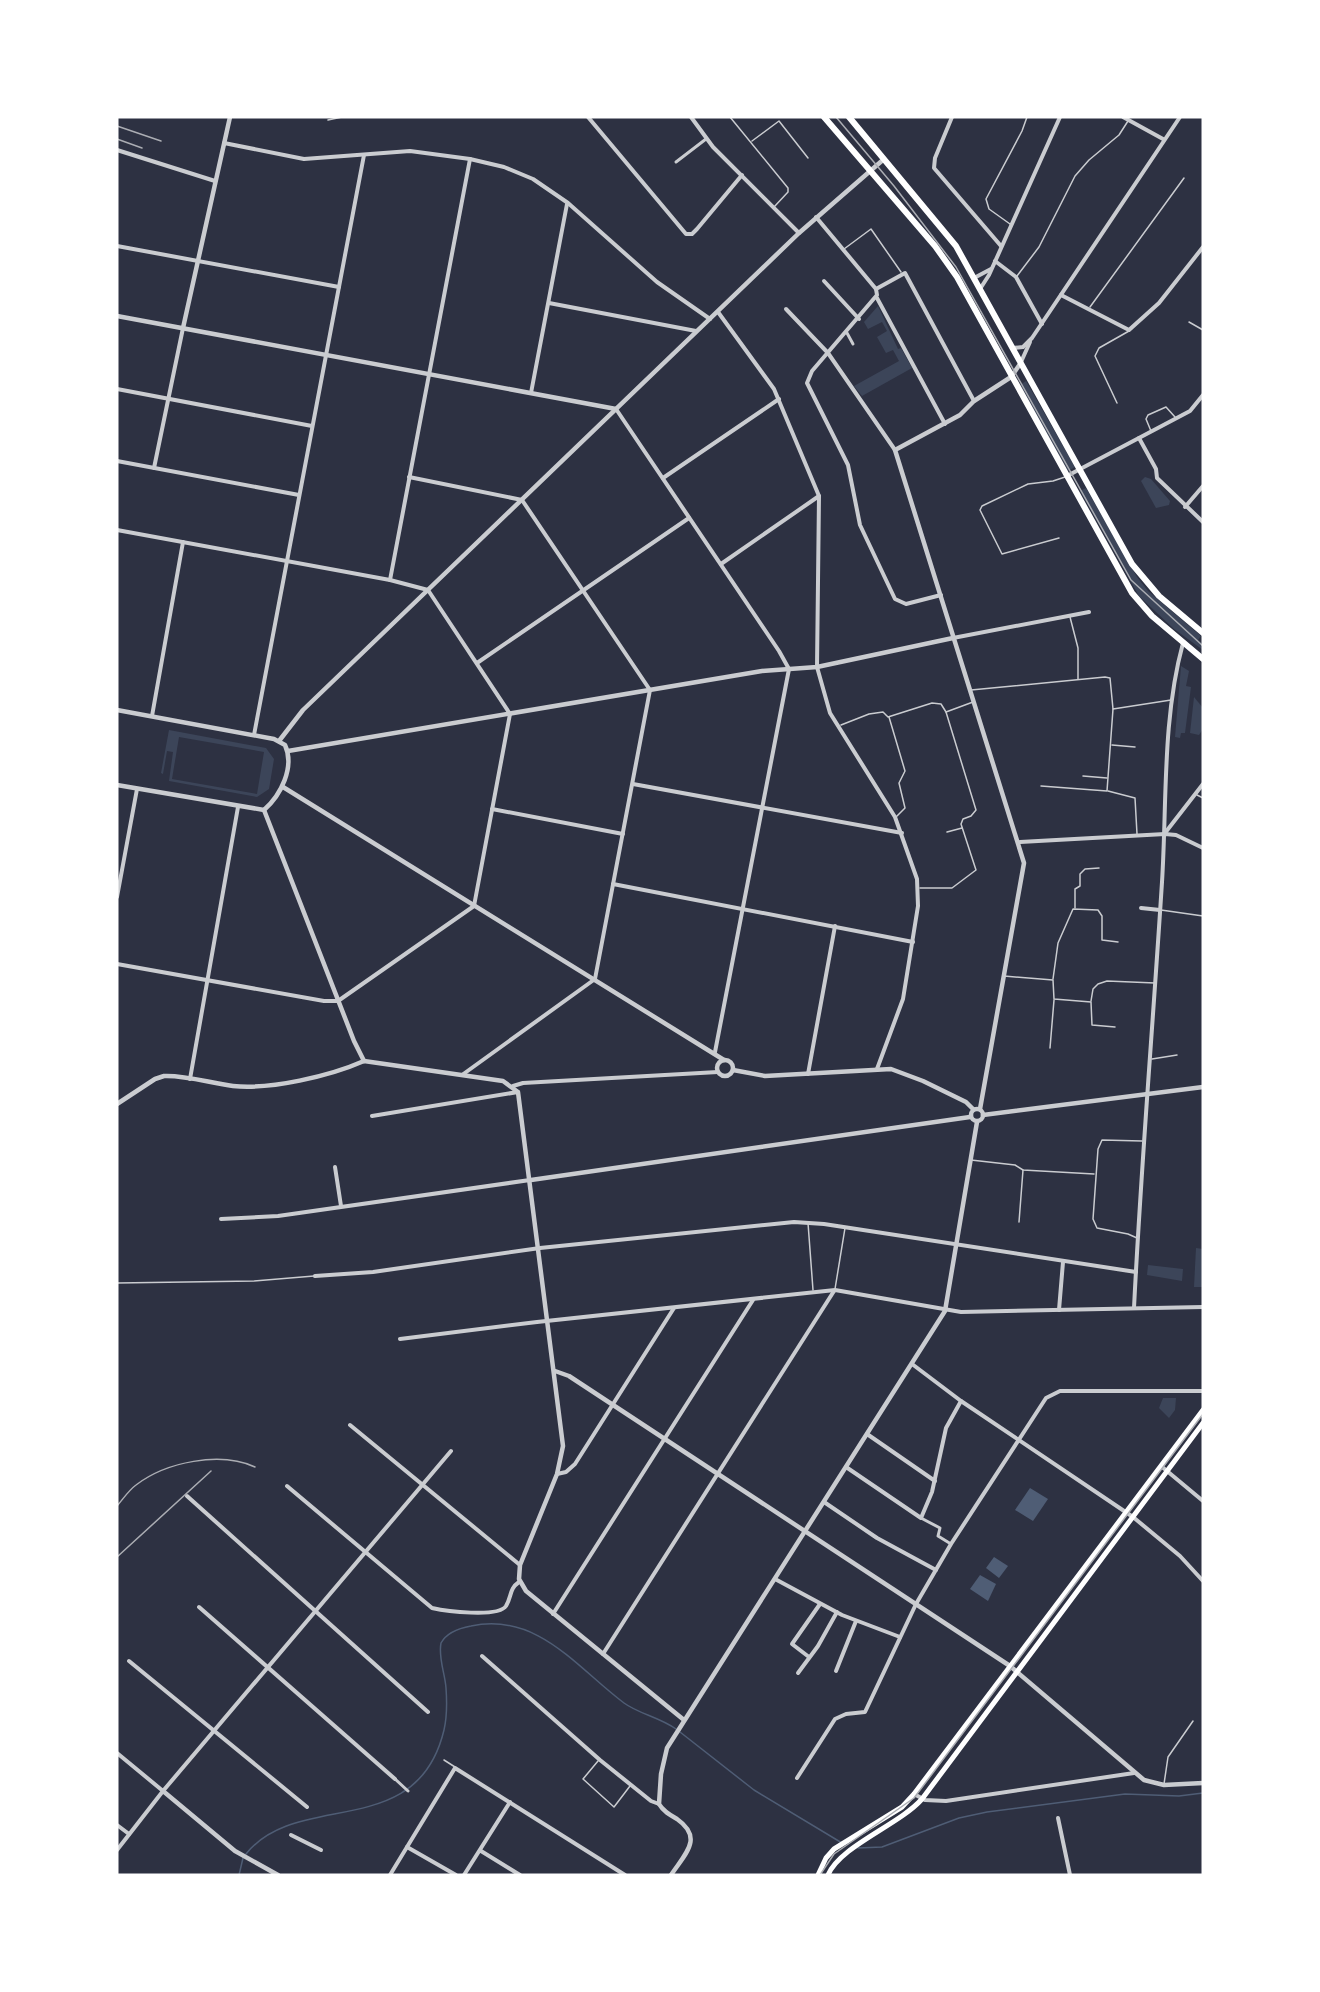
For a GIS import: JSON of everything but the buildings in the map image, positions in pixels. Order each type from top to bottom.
[{"type":"main road","points":[[824,117],[935,246],[957,277],[1132,592],[1152,616],[1203,659]]},
{"type":"main road","points":[[849,117],[942,228],[974,278],[1137,572],[1159,596],[1203,633]]},
{"type":"main road","points":[[818,1875],[831,1852],[902,1807],[914,1794],[1203,1410]]},
{"type":"main road","points":[[828,1875],[840,1858],[907,1814],[922,1799],[1203,1423]]},
{"type":"street","points":[[154,468],[196,261],[230,117]]},
{"type":"street","points":[[588,117],[686,234],[692,234],[697,229],[742,176]]},
{"type":"street","points":[[691,117],[706,139],[799,233]]},
{"type":"street","points":[[952,117],[935,158],[934,168],[1001,246]]},
{"type":"street","points":[[980,289],[992,269],[1060,117]]},
{"type":"street","points":[[1123,117],[1163,139]]},
{"type":"street","points":[[895,450],[945,424],[974,401],[1011,377],[1032,338],[1163,139],[1180,117]]},
{"type":"street","points":[[676,162],[706,139]]},
{"type":"street","points":[[224,143],[304,159],[404,151],[470,159],[518,172],[568,203],[657,282],[710,319]]},
{"type":"street","points":[[117,150],[215,181]]},
{"type":"street","points":[[254,735],[364,155]]},
{"type":"street","points":[[390,580],[470,159]]},
{"type":"street","points":[[279,741],[303,710],[799,233],[884,159]]},
{"type":"street","points":[[531,393],[568,203]]},
{"type":"street","points":[[816,217],[876,289],[877,298],[945,424]]},
{"type":"street","points":[[117,246],[339,287]]},
{"type":"street","points":[[1061,295],[1130,330],[1159,303],[1203,247]]},
{"type":"street","points":[[995,261],[1016,277],[1042,324]]},
{"type":"street","points":[[974,278],[992,269]]},
{"type":"street","points":[[876,289],[905,273],[974,401]]},
{"type":"street","points":[[824,281],[859,319]]},
{"type":"street","points":[[877,298],[809,375],[807,383],[848,465],[853,499],[867,542],[899,603],[906,604],[941,596]]},
{"type":"street","points":[[549,303],[696,332]]},
{"type":"street","points":[[659,1804],[664,1759],[676,1731],[945,1311],[1024,863],[1020,842],[969,690],[895,450],[828,353],[786,309]]},
{"type":"street","points":[[718,312],[766,376],[779,399],[819,496],[817,668],[825,700],[837,726],[895,818],[916,871],[918,888],[913,942],[901,1008],[877,1069]]},
{"type":"street","points":[[117,316],[616,409],[789,669],[715,1052]]},
{"type":"street","points":[[847,333],[853,344]]},
{"type":"street","points":[[1011,348],[1021,347],[1032,338]]},
{"type":"street","points":[[117,389],[312,426]]},
{"type":"street","points":[[1066,476],[1190,411],[1203,395]]},
{"type":"street","points":[[663,478],[779,399]]},
{"type":"street","points":[[1138,438],[1156,469],[1157,478],[1203,522]]},
{"type":"street","points":[[117,461],[299,495]]},
{"type":"street","points":[[409,477],[522,500],[585,590],[650,690],[595,979],[462,1076]]},
{"type":"street","points":[[1185,507],[1203,486]]},
{"type":"street","points":[[721,564],[819,496]]},
{"type":"street","points":[[477,663],[689,518]]},
{"type":"street","points":[[117,530],[390,580],[428,590],[510,714],[474,906],[338,1001],[324,1001],[117,964]]},
{"type":"street","points":[[152,716],[183,542]]},
{"type":"street","points":[[288,751],[650,690],[789,669],[817,668],[953,638],[1089,612]]},
{"type":"street","points":[[1134,1308],[1172,700],[1183,642]]},
{"type":"street","points":[[117,710],[254,735],[279,741],[288,751]]},
{"type":"street","points":[[264,810],[282,787],[288,751]]},
{"type":"street","points":[[633,784],[902,833]]},
{"type":"street","points":[[1165,834],[1203,784]]},
{"type":"street","points":[[117,785],[264,810]]},
{"type":"street","points":[[282,787],[715,1052],[724,1060],[731,1062],[733,1070]]},
{"type":"street","points":[[117,897],[137,789]]},
{"type":"street","points":[[190,1079],[238,807]]},
{"type":"street","points":[[492,809],[623,834]]},
{"type":"street","points":[[264,810],[338,1001],[364,1061]]},
{"type":"street","points":[[1020,842],[1165,834],[1176,835],[1203,848]]},
{"type":"street","points":[[613,884],[913,942]]},
{"type":"street","points":[[1141,908],[1160,910]]},
{"type":"street","points":[[808,1074],[835,926]]},
{"type":"street","points":[[718,1072],[718,1064],[724,1060]]},
{"type":"street","points":[[117,1104],[159,1077],[170,1076],[233,1086],[255,1086],[335,1071],[364,1061],[503,1081],[513,1086],[518,1092],[531,1180],[563,1446],[556,1474],[520,1565],[519,1582],[526,1591],[602,1655],[684,1720]]},
{"type":"street","points":[[513,1086],[531,1082],[718,1072],[725,1076],[733,1070],[765,1076],[891,1069],[969,1104],[981,1112],[1203,1087]]},
{"type":"street","points":[[372,1116],[518,1092]]},
{"type":"street","points":[[970,1117],[974,1109]]},
{"type":"street","points":[[221,1219],[278,1216],[970,1117],[977,1122]]},
{"type":"street","points":[[335,1167],[341,1206]]},
{"type":"street","points":[[315,1276],[373,1272],[540,1248],[808,1222],[1136,1272]]},
{"type":"street","points":[[1059,1310],[1063,1262]]},
{"type":"street","points":[[602,1655],[835,1290]]},
{"type":"street","points":[[400,1339],[549,1320],[835,1290],[945,1311],[1203,1307]]},
{"type":"street","points":[[553,1614],[754,1299]]},
{"type":"street","points":[[556,1474],[566,1472],[575,1464],[674,1307]]},
{"type":"street","points":[[912,1364],[961,1401],[1126,1512],[1180,1556],[1203,1581]]},
{"type":"street","points":[[555,1371],[569,1376],[1011,1666],[1134,1773],[1148,1782],[1164,1785],[1203,1783]]},
{"type":"street","points":[[797,1778],[836,1719],[846,1714],[865,1712],[916,1604],[951,1544],[1046,1398],[1054,1392],[1203,1391]]},
{"type":"street","points":[[921,1518],[935,1481],[942,1437],[961,1401]]},
{"type":"street","points":[[350,1425],[520,1565]]},
{"type":"street","points":[[867,1434],[935,1481]]},
{"type":"street","points":[[117,1850],[163,1791],[451,1451]]},
{"type":"street","points":[[1161,1466],[1203,1501]]},
{"type":"street","points":[[846,1467],[921,1518],[940,1528],[939,1536],[951,1544]]},
{"type":"street","points":[[287,1486],[426,1606],[455,1612],[500,1610],[506,1605],[511,1588],[519,1582]]},
{"type":"street","points":[[187,1496],[428,1712]]},
{"type":"street","points":[[824,1502],[877,1538],[936,1570]]},
{"type":"street","points":[[775,1579],[856,1621],[900,1637]]},
{"type":"street","points":[[810,1657],[792,1644],[820,1604]]},
{"type":"street","points":[[199,1607],[408,1791]]},
{"type":"street","points":[[798,1673],[837,1612]]},
{"type":"street","points":[[836,1671],[856,1621]]},
{"type":"street","points":[[482,1656],[630,1786],[659,1804],[687,1827],[691,1833],[690,1844],[671,1875]]},
{"type":"street","points":[[129,1661],[307,1807]]},
{"type":"street","points":[[117,1753],[235,1851],[278,1875]]},
{"type":"street","points":[[390,1875],[455,1768],[625,1875]]},
{"type":"street","points":[[914,1794],[922,1799],[933,1801],[952,1800],[1134,1773]]},
{"type":"street","points":[[464,1875],[510,1802]]},
{"type":"street","points":[[1058,1818],[1070,1875]]},
{"type":"street","points":[[117,1825],[129,1834]]},
{"type":"street","points":[[291,1835],[321,1850]]},
{"type":"street","points":[[407,1847],[456,1875]]},
{"type":"street","points":[[481,1851],[520,1875]]},
{"type":"lane","points":[[328,120],[342,117]]},
{"type":"lane","points":[[730,117],[788,188],[788,192],[774,207]]},
{"type":"lane","points":[[776,117],[808,158]]},
{"type":"lane","points":[[1011,224],[989,209],[986,199],[1023,131],[1027,117]]},
{"type":"lane","points":[[1016,277],[1039,247],[1075,176],[1089,159],[1119,135],[1129,120]]},
{"type":"lane","points":[[751,142],[779,121]]},
{"type":"lane","points":[[1088,310],[1184,178]]},
{"type":"lane","points":[[843,250],[871,229],[902,273],[905,273]]},
{"type":"lane","points":[[1189,322],[1203,330]]},
{"type":"lane","points":[[1117,403],[1095,356],[1099,348],[1130,330]]},
{"type":"lane","points":[[1151,431],[1146,419],[1148,415],[1167,407],[1175,418]]},
{"type":"lane","points":[[1059,538],[1002,554],[980,510],[982,506],[1028,484],[1053,481],[1066,476]]},
{"type":"lane","points":[[1070,616],[1078,648],[1078,679]]},
{"type":"lane","points":[[969,690],[1110,678],[1113,709],[1107,791]]},
{"type":"lane","points":[[1113,709],[1172,700]]},
{"type":"lane","points":[[888,717],[936,702],[942,704],[976,810],[971,816],[963,819],[963,828],[975,872],[952,888],[918,888]]},
{"type":"lane","points":[[946,712],[973,702]]},
{"type":"lane","points":[[837,726],[869,714],[883,712],[888,717],[905,771],[899,783],[905,808],[895,818]]},
{"type":"lane","points":[[1111,745],[1135,747]]},
{"type":"lane","points":[[1083,776],[1108,778]]},
{"type":"lane","points":[[1041,786],[1107,791],[1135,798],[1137,835]]},
{"type":"lane","points":[[1196,794],[1203,798]]},
{"type":"lane","points":[[947,832],[963,828]]},
{"type":"lane","points":[[1076,909],[1075,889],[1080,886],[1080,874],[1085,869],[1099,868]]},
{"type":"lane","points":[[1050,1048],[1054,999],[1053,980],[1058,943],[1069,914],[1076,909],[1098,910],[1102,916],[1101,940],[1118,942]]},
{"type":"lane","points":[[1160,910],[1203,916]]},
{"type":"lane","points":[[1004,976],[1053,980]]},
{"type":"lane","points":[[1115,1027],[1092,1025],[1093,989],[1102,982],[1156,983]]},
{"type":"lane","points":[[1054,999],[1091,1002]]},
{"type":"lane","points":[[1151,1059],[1178,1055]]},
{"type":"lane","points":[[1139,1239],[1095,1226],[1093,1218],[1098,1149],[1102,1140],[1145,1141]]},
{"type":"lane","points":[[970,1160],[1015,1166],[1023,1170],[1096,1174]]},
{"type":"lane","points":[[1019,1222],[1023,1170]]},
{"type":"lane","points":[[808,1222],[813,1293]]},
{"type":"lane","points":[[835,1290],[846,1228]]},
{"type":"lane","points":[[117,1283],[254,1281],[315,1276]]},
{"type":"lane","points":[[1164,1785],[1168,1757],[1193,1721]]},
{"type":"lane","points":[[600,1760],[583,1779],[614,1807],[630,1786]]},
{"type":"lane","points":[[444,1761],[455,1768]]},
{"type":"shaded area","points":[[878,306],[898,349],[901,348],[912,368],[862,396],[854,386],[899,361],[893,350],[886,353],[877,337],[887,331],[882,322],[868,329],[864,322]]},
{"type":"shaded area","points":[[1026,381],[1075,467],[1068,471],[1020,385]]},
{"type":"shaded area","points":[[1145,477],[1151,479],[1170,501],[1169,505],[1156,508],[1141,481]]},
{"type":"shaded area","points":[[1086,488],[1137,577],[1148,591],[1201,636],[1198,640],[1203,644],[1203,650],[1174,629],[1139,596],[1080,491]]},
{"type":"shaded area","points":[[1181,666],[1189,671],[1186,686],[1191,687],[1185,733],[1181,733],[1180,738],[1175,737]]},
{"type":"shaded area","points":[[1194,697],[1203,708],[1203,729],[1199,735],[1190,733]]},
{"type":"shaded area","points":[[169,730],[266,748],[274,759],[269,789],[257,797],[169,781],[173,752],[167,751],[163,774],[161,773]],"holes":[[[179,737],[264,752],[257,794],[172,779]]]},
{"type":"shaded area","points":[[1196,1248],[1203,1249],[1203,1287],[1194,1287]]},
{"type":"shaded area","points":[[1148,1265],[1183,1269],[1182,1281],[1147,1275]]},
{"type":"shaded area","points":[[1163,1398],[1176,1398],[1175,1410],[1169,1418],[1159,1408]]},
{"type":"shaded area","points":[[1030,1488],[1048,1499],[1033,1521],[1015,1510]]},
{"type":"shaded area","points":[[994,1557],[1008,1566],[999,1578],[986,1568]]},
{"type":"shaded area","points":[[980,1575],[996,1584],[988,1601],[970,1589]]},
{"type":"waterway","points":[[246,1854],[268,1835],[295,1823],[383,1802],[409,1788],[430,1765],[444,1730],[447,1699],[440,1654],[441,1643],[450,1633],[463,1628],[495,1624],[517,1627],[536,1635],[555,1646],[624,1703],[676,1729]]},
{"type":"waterway","points":[[680,1732],[754,1790],[842,1843]]},
{"type":"waterway","points":[[858,1848],[882,1847],[959,1818],[987,1812],[1125,1794],[1179,1796],[1203,1793]]},
{"type":"waterway","points":[[239,1875],[243,1858]]},
{"type":"tram line","points":[[836,117],[894,186],[956,267],[1131,580],[1203,646]]},
{"type":"tram line","points":[[820,1875],[834,1854],[914,1798],[1203,1414]]},
{"type":"railway","points":[[117,126],[161,141]]},
{"type":"railway","points":[[117,139],[142,148]]},
{"type":"railway","points":[[117,1506],[136,1485],[162,1470],[178,1465],[194,1461],[226,1460],[255,1467]]},
{"type":"railway","points":[[117,1557],[211,1471]]}]
